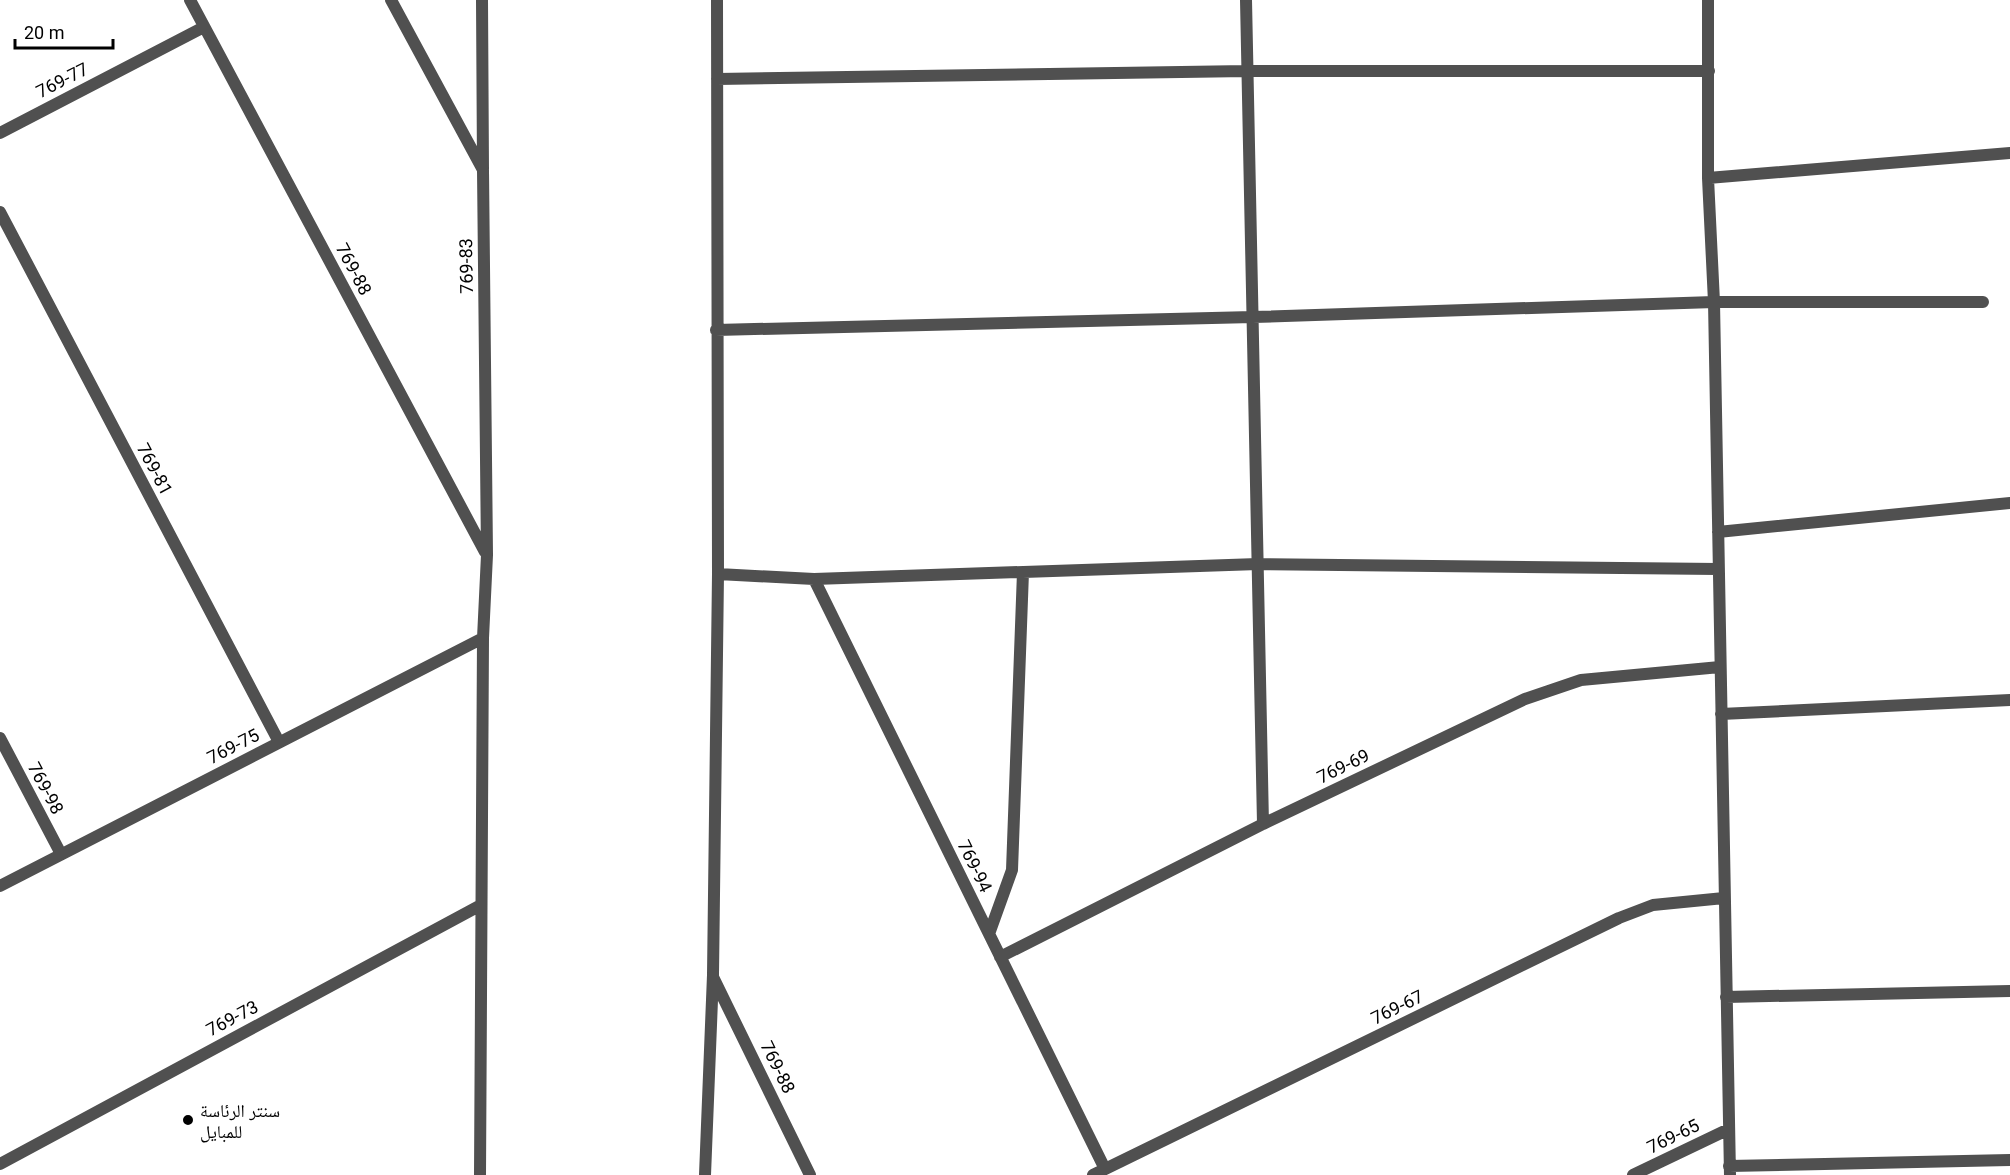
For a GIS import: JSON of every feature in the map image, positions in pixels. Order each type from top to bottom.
[{"type":"street","name":"769-88","points":[[190,0],[487,555]]},
{"type":"street","name":"769-83","points":[[391,0],[483,170],[487,555],[483,638],[480,1175]]},
{"type":"street","points":[[482,0],[483,170]]},
{"type":"street","points":[[705,1175],[713,975],[718,574],[717,0]]},
{"type":"street","points":[[1246,0],[1263,824]]},
{"type":"street","points":[[1708,0],[1708,178],[1714,302],[1730,1170],[2010,1160]]},
{"type":"street","name":"769-77","points":[[0,133],[204,27]]},
{"type":"street","points":[[717,79],[1247,71],[1709,71]]},
{"type":"street","points":[[1708,178],[2010,153]]},
{"type":"street","name":"769-81","points":[[0,212],[279,742]]},
{"type":"street","points":[[716,330],[1253,317],[1714,302],[1983,302]]},
{"type":"street","points":[[1718,532],[2010,503]]},
{"type":"street","points":[[718,574],[814,579],[1258,564],[1718,569]]},
{"type":"street","points":[[989,934],[1012,870],[1023,572]]},
{"type":"street","name":"769-94","points":[[814,579],[989,934],[1099,1172]]},
{"type":"street","name":"769-75","points":[[0,886],[483,638]]},
{"type":"street","name":"769-69","points":[[1000,957],[1263,824],[1524,699],[1581,680],[1720,667]]},
{"type":"street","points":[[1721,714],[2010,700]]},
{"type":"street","name":"769-98","points":[[0,738],[61,854]]},
{"type":"street","name":"769-67","points":[[1099,1172],[1619,918],[1653,905],[1724,898]]},
{"type":"street","name":"769-73","points":[[0,1164],[481,905]]},
{"type":"street","name":"769-88","points":[[713,975],[810,1175]]},
{"type":"street","points":[[1726,997],[2010,991]]},
{"type":"street","name":"769-65","points":[[1633,1175],[1729,1129]]},
{"type":"place","name":"سنتر الرئاسة للمبايل","points":[[188,1120]]}]
